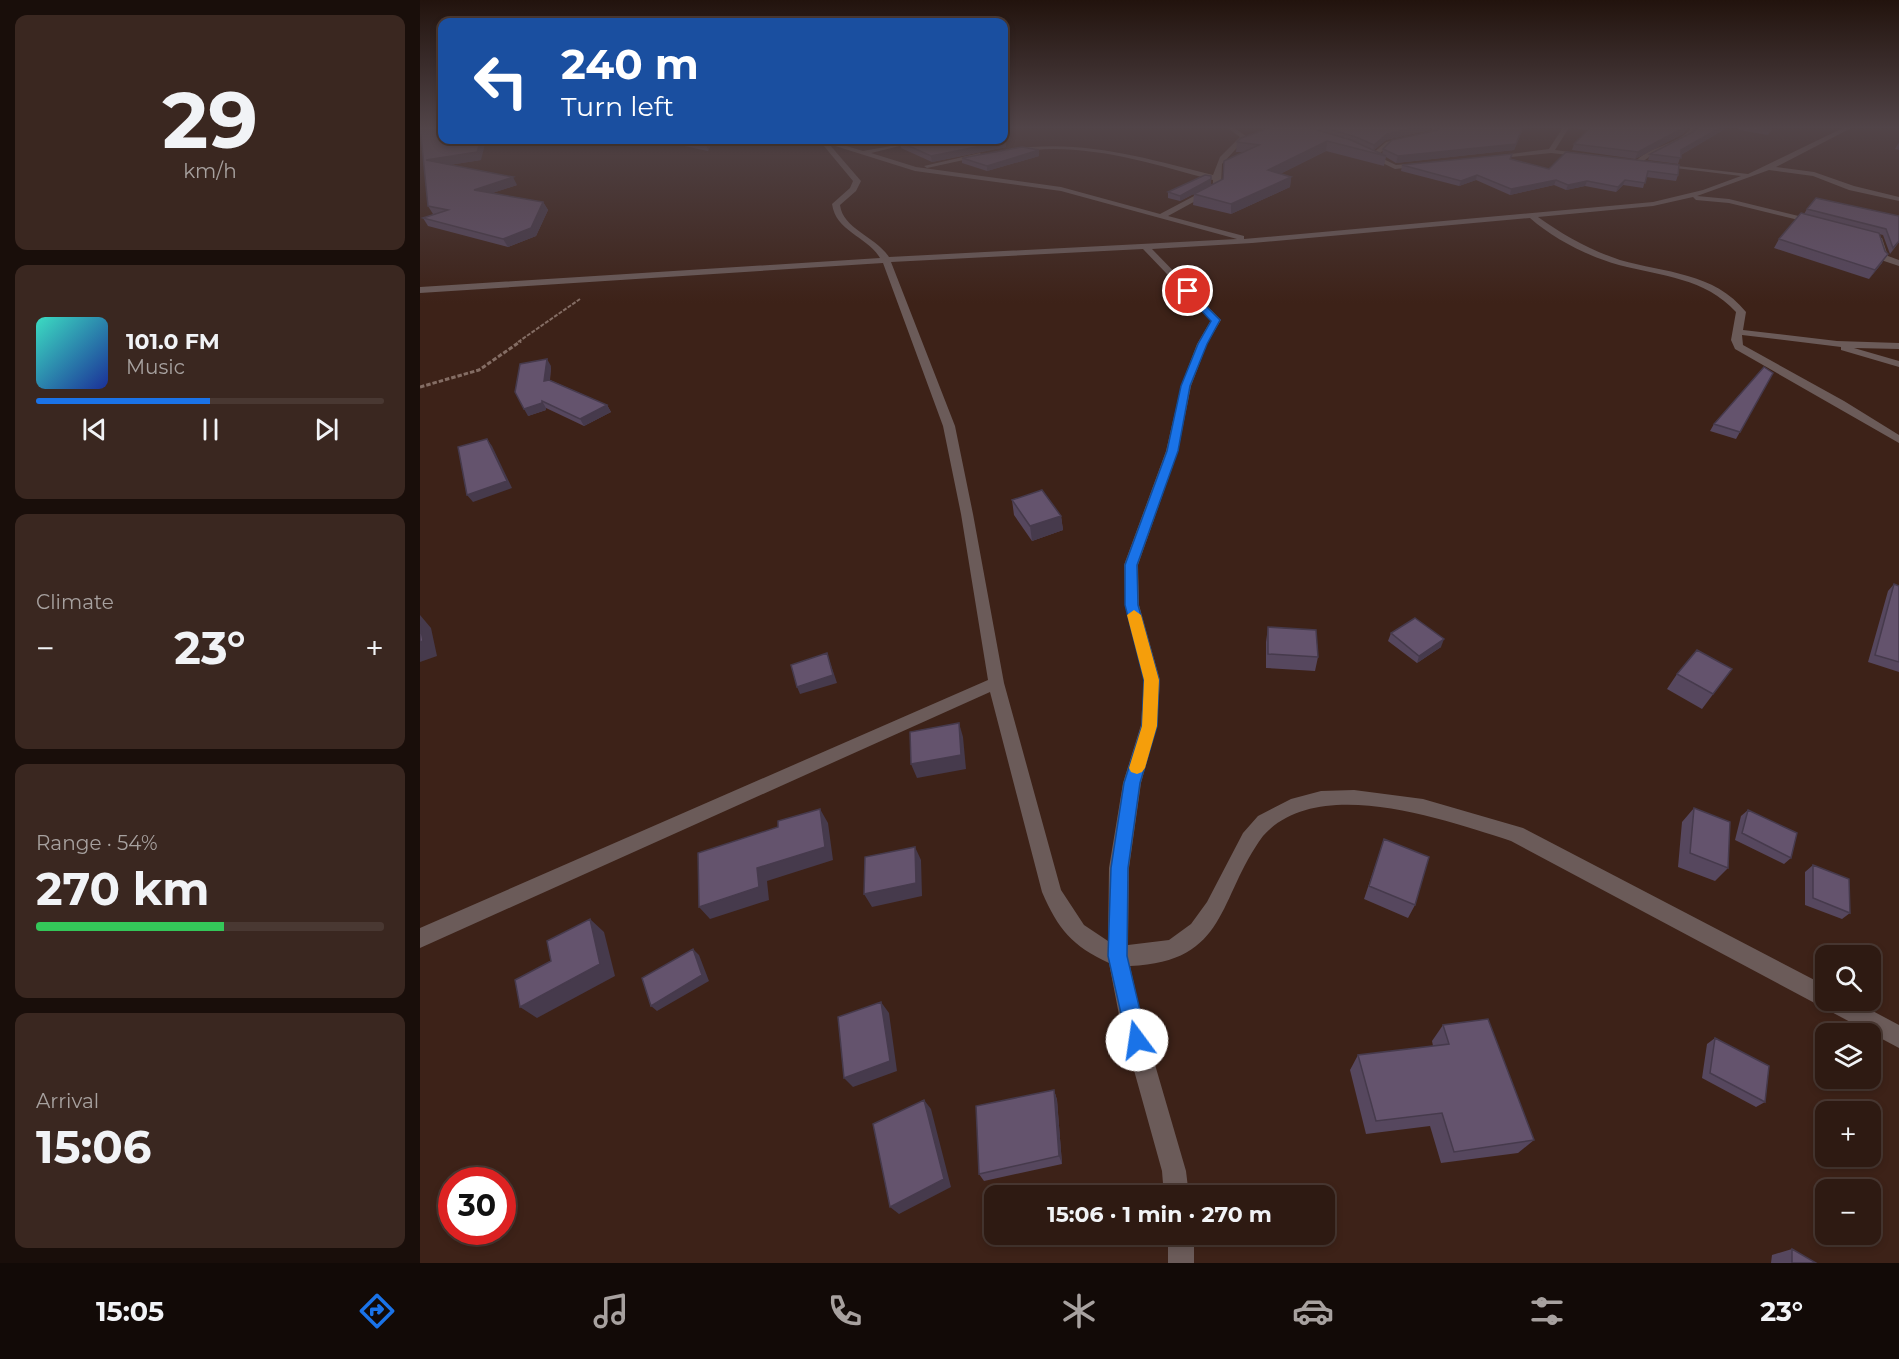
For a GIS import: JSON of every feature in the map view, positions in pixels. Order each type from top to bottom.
[{"type":"street","points":[[855,185],[836,204],[836,213],[841,222],[876,245],[886,260],[949,426],[968,514],[996,683],[1052,892],[1064,917],[1078,936],[1118,956],[1154,954],[1176,948],[1194,935],[1209,918],[1250,838],[1264,822],[1291,807],[1315,799],[1341,796],[1392,802],[1466,819],[1516,834],[1815,994]]},
{"type":"street","points":[[1043,185],[1163,215],[1252,241]]},
{"type":"street","points":[[1163,215],[1217,187],[1217,185]]},
{"type":"street","points":[[420,290],[886,260],[1252,241],[1533,217],[1653,204],[1690,197],[1724,185]]},
{"type":"street","points":[[1844,185],[1899,199]]},
{"type":"street","points":[[1690,197],[1729,201],[1822,224]]},
{"type":"street","points":[[1533,217],[1551,231],[1618,262],[1693,279],[1731,298],[1741,312],[1736,340],[1739,347],[1840,403],[1899,440]]},
{"type":"street","points":[[1869,235],[1879,239],[1884,258],[1899,263]]},
{"type":"street","points":[[1146,247],[1216,320],[1202,344],[1186,386],[1172,451],[1131,565],[1132,605],[1152,680],[1149,726],[1132,783],[1119,868],[1118,956],[1131,1020],[1174,1171],[1176,1185]]},
{"type":"street","points":[[1739,332],[1837,344],[1899,346]]},
{"type":"street","points":[[1837,344],[1852,351],[1899,364]]},
{"type":"street","points":[[420,938],[996,683]]},
{"type":"street","points":[[1848,1011],[1899,1037]]},
{"type":"street","points":[[1181,1245],[1181,1263]]},
{"type":"path","points":[[420,387],[479,370],[588,294],[626,278]]},
{"type":"building","points":[[426,185],[489,185],[474,190],[543,202],[531,228],[503,239],[423,218],[448,210],[428,206]]},
{"type":"building","points":[[1183,185],[1200,185],[1180,196],[1168,192]]},
{"type":"building","points":[[1212,185],[1273,185],[1231,204],[1194,194]]},
{"type":"building","points":[[1501,185],[1531,185],[1511,189]]},
{"type":"building","points":[[1816,198],[1899,216],[1899,241],[1893,248],[1886,229],[1807,209]]},
{"type":"building","points":[[1801,213],[1879,233],[1888,254],[1875,270],[1779,239]]},
{"type":"building","points":[[547,359],[544,381],[549,380],[607,405],[580,419],[542,401],[542,403],[524,409],[515,392],[520,364]]},
{"type":"building","points":[[1764,367],[1773,373],[1740,432],[1714,424]]},
{"type":"building","points":[[487,439],[507,481],[467,495],[458,447]]},
{"type":"building","points":[[1042,490],[1061,516],[1030,526],[1012,500]]},
{"type":"building","points":[[1894,584],[1899,586],[1899,662],[1875,655]]},
{"type":"building","points":[[1415,618],[1444,639],[1419,656],[1391,633]]},
{"type":"building","points":[[420,625],[423,641],[420,642]]},
{"type":"building","points":[[1268,627],[1316,630],[1318,657],[1268,654]]},
{"type":"building","points":[[1697,650],[1732,669],[1713,694],[1677,674]]},
{"type":"building","points":[[827,653],[833,675],[797,687],[791,665]]},
{"type":"building","points":[[959,723],[961,755],[911,764],[910,732]]},
{"type":"building","points":[[1694,808],[1730,822],[1728,868],[1690,853]]},
{"type":"building","points":[[820,809],[825,847],[757,868],[759,887],[699,907],[698,853],[778,827],[778,821]]},
{"type":"building","points":[[1748,810],[1797,833],[1791,858],[1742,833]]},
{"type":"building","points":[[1384,839],[1429,857],[1415,905],[1369,886]]},
{"type":"building","points":[[915,847],[916,883],[864,894],[865,857]]},
{"type":"building","points":[[1813,865],[1849,879],[1850,913],[1813,898]]},
{"type":"building","points":[[590,919],[600,964],[520,1007],[515,980],[551,961],[547,941]]},
{"type":"building","points":[[693,949],[702,975],[651,1006],[642,978]]},
{"type":"building","points":[[881,1002],[890,1061],[844,1078],[838,1017]]},
{"type":"building","points":[[1488,1019],[1534,1140],[1454,1152],[1442,1113],[1376,1121],[1358,1055],[1449,1044],[1443,1025]]},
{"type":"building","points":[[1715,1038],[1769,1066],[1765,1102],[1710,1073]]},
{"type":"building","points":[[1054,1090],[1059,1156],[979,1174],[976,1106]]},
{"type":"building","points":[[924,1100],[944,1179],[890,1207],[873,1124]]},
{"type":"building","points":[[1792,1249],[1816,1263],[1792,1263]]},
{"type":"slow traffic","points":[[1134,615],[1152,680],[1149,726],[1137,768]]},
{"type":"route","points":[[1137,1040],[1118,956],[1119,868],[1132,783],[1149,726],[1152,680],[1132,605],[1131,565],[1172,451],[1186,386],[1202,344],[1216,320],[1188,291]]}]
